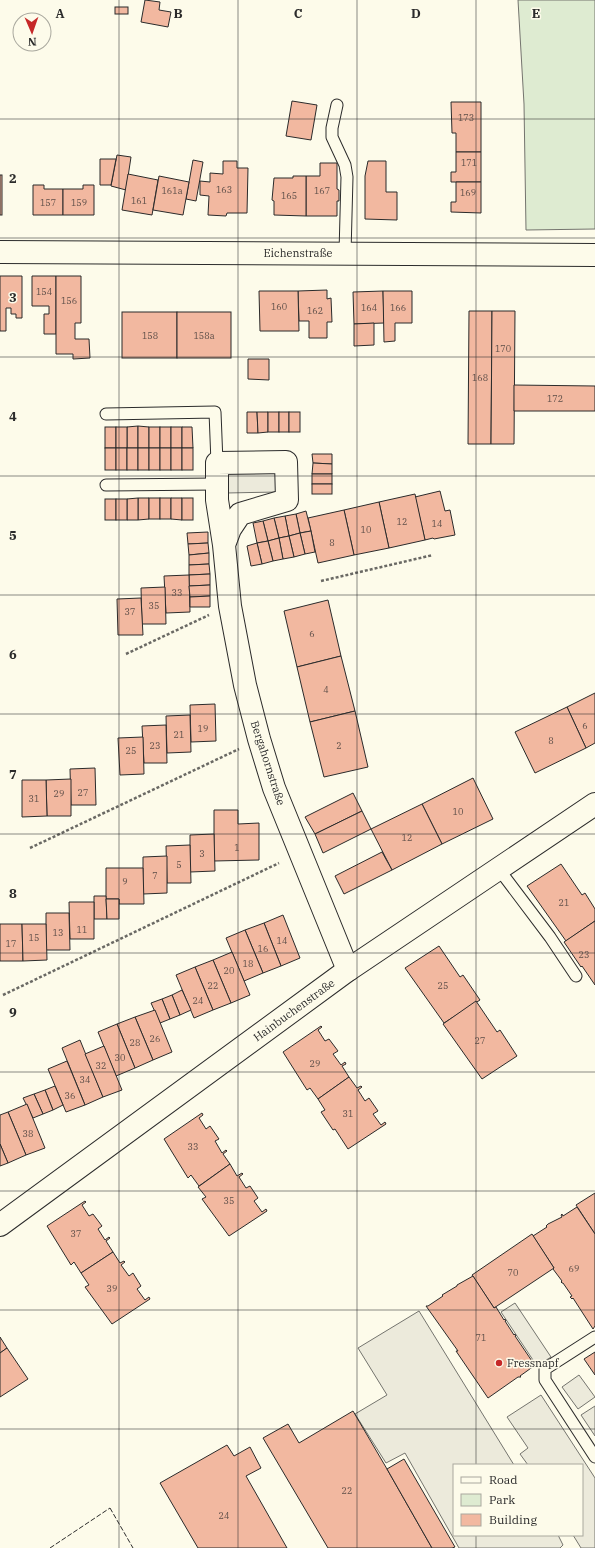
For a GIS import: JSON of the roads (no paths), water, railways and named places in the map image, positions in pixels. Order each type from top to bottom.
[{"type":"street","name":"Eichenstraße","points":[[0,252],[595,255]]},
{"type":"street","name":"Bergahornstraße","points":[[224,545],[230,529],[240,514],[287,500],[286,462],[217,473],[217,500],[224,545],[230,606],[245,685],[259,739],[274,788],[348,970]]},
{"type":"street","name":"Hainbuchenstraße","points":[[0,1225],[348,970],[595,804]]},
{"type":"lane","points":[[337,105],[332,128],[332,137],[344,165],[347,177],[345,253]]},
{"type":"lane","points":[[106,414],[215,412],[217,473],[106,486]]},
{"type":"lane","points":[[498,868],[550,937],[576,976]]},
{"type":"lane","points":[[595,1337],[545,1369],[546,1380],[595,1456]]},
{"type":"place","name":"Fressnapf","points":[[499,1363]]}]
